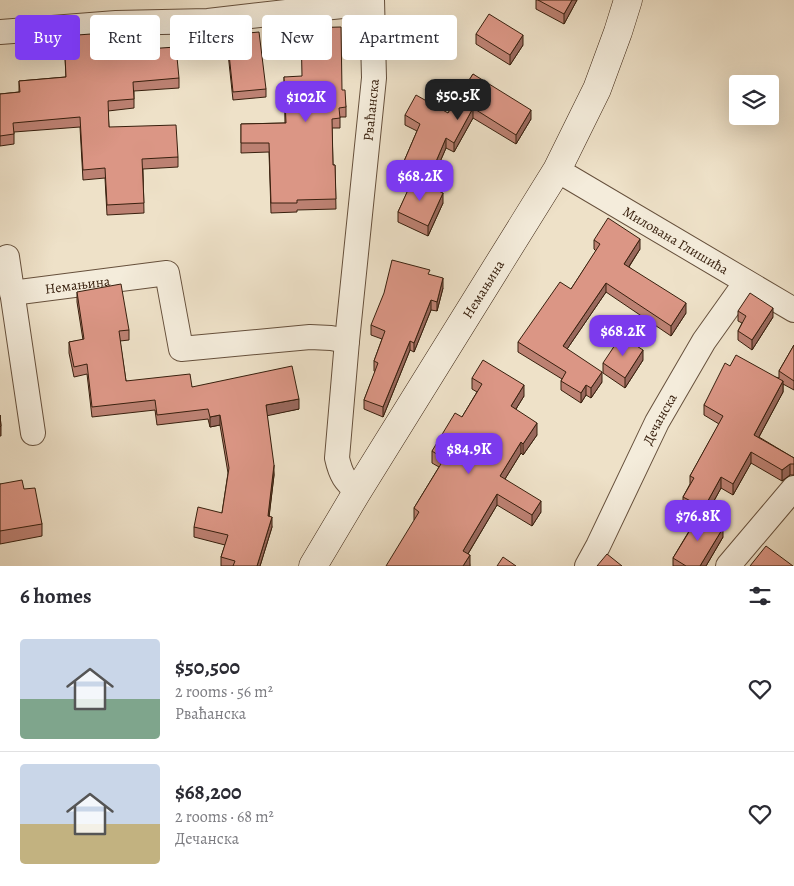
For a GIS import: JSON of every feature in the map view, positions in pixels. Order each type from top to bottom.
[{"type":"street","name":"Немањина","points":[[313,566],[557,170],[597,89],[628,0]]},
{"type":"street","name":"Рваћанска","points":[[0,32],[116,23],[208,21],[372,2],[374,78],[337,458],[344,479],[357,492]]},
{"type":"street","name":"Милована Глишића","points":[[557,170],[794,310]]},
{"type":"street","points":[[7,257],[33,433]]},
{"type":"street","name":"Немањина","points":[[12,293],[167,273],[181,349],[310,337],[347,341]]},
{"type":"street","name":"Дечанска","points":[[587,566],[657,422],[704,341],[746,282]]},
{"type":"street","points":[[728,566],[794,488]]},
{"type":"building","points":[[538,0],[572,0],[564,14]]},
{"type":"building","points":[[489,14],[523,35],[510,55],[476,34]]},
{"type":"building","points":[[332,27],[341,27],[342,90],[345,90],[346,107],[339,108],[340,118],[332,119],[336,199],[297,200],[297,203],[271,203],[269,143],[241,143],[241,124],[286,123],[284,77],[302,76],[302,60],[332,60]]},
{"type":"building","points":[[259,32],[266,89],[233,92],[230,60],[252,60],[252,33]]},
{"type":"building","points":[[90,34],[90,60],[160,60],[160,48],[170,47],[170,60],[177,60],[179,78],[133,82],[134,99],[108,101],[109,127],[176,125],[178,157],[142,159],[144,203],[107,205],[105,168],[83,170],[80,117],[13,123],[14,134],[0,136],[0,94],[20,92],[19,81],[66,77],[65,60],[80,60],[80,35]]},
{"type":"building","points":[[473,74],[531,110],[516,135],[473,108],[454,143],[446,138],[429,178],[402,166],[420,124],[405,115],[416,95],[448,113]]},
{"type":"building","points":[[413,179],[443,193],[428,226],[398,212]]},
{"type":"building","points":[[608,218],[640,239],[624,264],[686,303],[671,326],[606,283],[563,346],[602,372],[591,388],[586,385],[581,393],[561,381],[566,372],[518,342],[560,282],[571,289],[600,244],[594,240]]},
{"type":"building","points":[[392,260],[430,270],[428,274],[443,278],[437,302],[431,300],[414,343],[410,341],[383,407],[364,400],[378,363],[374,361],[385,331],[371,325],[384,293]]},
{"type":"building","points":[[121,284],[129,330],[119,331],[126,381],[190,374],[192,387],[292,366],[299,399],[266,405],[274,465],[268,516],[272,517],[257,566],[233,566],[235,561],[221,557],[228,535],[194,527],[198,507],[222,513],[229,468],[220,415],[210,417],[208,409],[157,415],[155,400],[92,407],[87,364],[74,367],[69,342],[84,339],[77,292]]},
{"type":"building","points":[[750,293],[773,308],[752,340],[738,331],[746,316],[738,311]]},
{"type":"building","points":[[621,336],[643,350],[625,378],[603,363]]},
{"type":"building","points":[[794,345],[794,381],[779,371]]},
{"type":"building","points":[[736,355],[783,381],[754,435],[794,458],[794,464],[790,464],[782,470],[751,452],[733,484],[721,477],[704,508],[683,497],[694,478],[690,476],[723,416],[704,405],[725,363],[730,366]]},
{"type":"building","points":[[483,360],[524,385],[511,406],[537,423],[523,444],[521,442],[500,476],[541,501],[532,515],[497,494],[463,551],[470,555],[463,566],[386,566],[419,512],[414,508],[444,459],[432,451],[455,413],[462,417],[482,384],[472,378]]},
{"type":"building","points":[[22,480],[24,489],[35,488],[42,524],[0,531],[0,484]]},
{"type":"building","points":[[700,514],[723,528],[700,566],[686,566],[673,558]]},
{"type":"building","points":[[766,546],[793,566],[750,566]]},
{"type":"building","points":[[607,554],[622,566],[597,566]]},
{"type":"building","points":[[503,557],[516,566],[497,566]]}]
